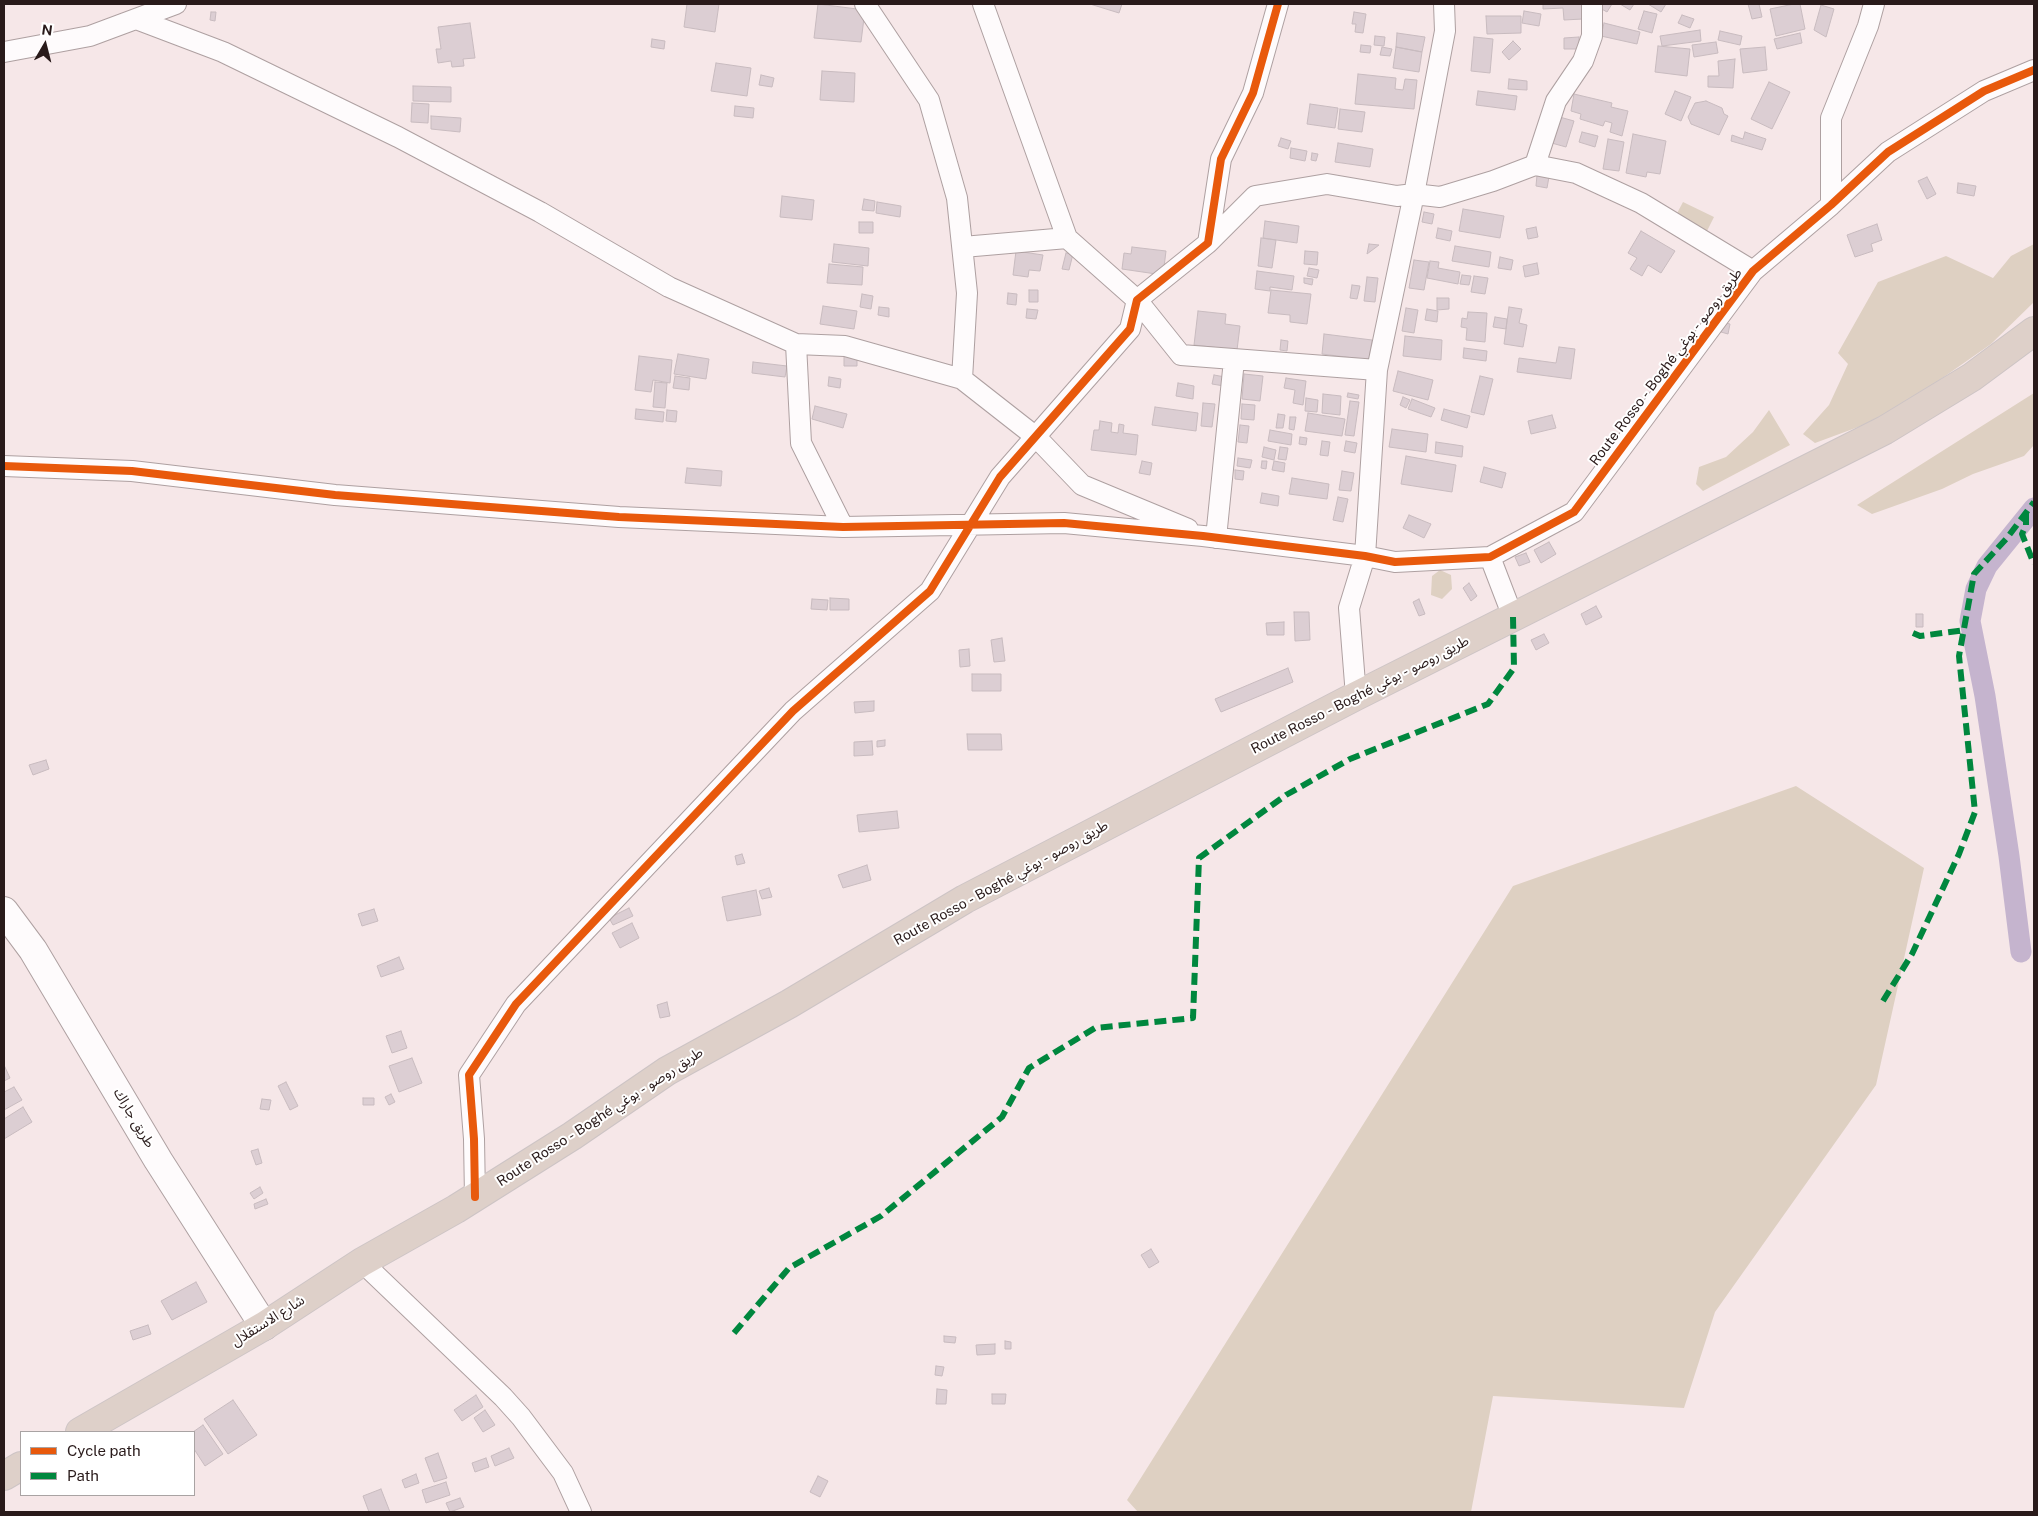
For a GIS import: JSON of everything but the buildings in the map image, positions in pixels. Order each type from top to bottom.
[{"type":"highway","name":"Route Rosso - Boghé طريق روصو - بوغي","points":[[465,1203],[572,1136],[667,1071],[789,1004],[965,899],[1356,696],[1885,430],[1972,377],[2034,331]]},
{"type":"highway","name":"شارع الاستقلال","points":[[82,1431],[264,1326],[362,1262],[465,1203]]},
{"type":"highway","points":[[4,1476],[20,1467]]},
{"type":"street","points":[[4,52],[90,36],[176,4]]},
{"type":"street","points":[[865,4],[929,100],[957,198],[968,293],[962,379]]},
{"type":"street","points":[[983,4],[1066,238],[1137,300],[1181,355],[1377,370]]},
{"type":"street","points":[[1208,244],[1221,159],[1253,93],[1278,4]]},
{"type":"street","points":[[1356,696],[1349,608],[1365,556],[1377,370],[1446,31],[1444,4]]},
{"type":"street","points":[[1535,164],[1556,101],[1583,61],[1589,45],[1592,36],[1592,4]]},
{"type":"street","points":[[1831,206],[1832,118],[1868,26],[1874,4]]},
{"type":"street","points":[[136,19],[223,52],[398,137],[540,212],[669,287],[796,344],[845,346],[962,379],[1036,437],[1082,485],[1210,537]]},
{"type":"street","name":"Route Rosso - Boghé طريق روصو - بوغي","points":[[1490,557],[1574,512],[1753,271],[1831,206],[1888,152],[1984,91],[2030,72]]},
{"type":"street","points":[[465,1203],[474,1139],[469,1076],[516,1004],[793,711],[930,591],[1000,477],[1130,328],[1137,300],[1208,244],[1255,196],[1327,184],[1397,196],[1414,194],[1440,197],[1493,181],[1535,164],[1576,173],[1641,203],[1753,271]]},
{"type":"street","points":[[963,247],[1066,238]]},
{"type":"street","points":[[796,344],[801,443],[843,527]]},
{"type":"street","points":[[1210,537],[1234,360]]},
{"type":"street","points":[[4,466],[132,471],[335,495],[619,516],[843,527],[1064,523],[1210,537],[1365,556],[1395,562],[1490,557],[1513,617]]},
{"type":"street","name":"طريق جاراك","points":[[4,911],[33,950],[158,1160],[264,1326]]},
{"type":"street","points":[[362,1262],[503,1397],[521,1417],[563,1473],[572,1488],[581,1512]]},
{"type":"shaded area","points":[[1683,202],[1714,217],[1705,235],[1674,219]]},
{"type":"shaded area","points":[[2034,244],[2034,302],[1991,344],[1888,416],[1815,443],[1803,434],[1829,405],[1848,364],[1838,353],[1878,282],[1946,256],[1993,278],[2011,256]]},
{"type":"shaded area","points":[[2034,393],[2034,445],[2024,456],[1973,474],[1942,489],[1872,514],[1857,505]]},
{"type":"shaded area","points":[[1769,410],[1790,445],[1703,491],[1696,484],[1699,467],[1726,457],[1753,432]]},
{"type":"shaded area","points":[[1440,570],[1451,575],[1452,589],[1442,599],[1431,595],[1432,576]]},
{"type":"shaded area","points":[[1796,786],[1924,868],[1876,1085],[1715,1312],[1684,1408],[1493,1396],[1471,1512],[1138,1512],[1127,1500],[1513,886]]},
{"type":"waterway","points":[[2021,952],[1985,696],[1970,621],[1976,589],[1987,566],[2034,508]]},
{"type":"marked path","points":[[1883,1001],[1912,954],[1959,854],[1975,812],[1959,656],[1974,574],[2007,538],[2034,502]]},
{"type":"marked path","points":[[2026,513],[2026,525],[2022,534],[2034,564]]},
{"type":"marked path","points":[[734,1333],[789,1268],[881,1216],[1002,1117],[1029,1068],[1095,1028],[1193,1018],[1199,858],[1286,795],[1350,759],[1488,704],[1514,668],[1513,617]]},
{"type":"marked path","points":[[1913,633],[1920,636],[1965,630]]},
{"type":"cycle path","points":[[475,1197],[474,1139],[469,1075],[516,1004],[793,711],[930,591],[1000,477],[1130,329],[1137,300],[1208,243],[1221,159],[1253,93],[1278,4]]},
{"type":"cycle path","points":[[4,466],[132,471],[335,495],[619,517],[843,527],[1064,523],[1203,536],[1365,556],[1395,562],[1490,557],[1574,512],[1753,271],[1831,205],[1888,152],[1984,91],[2034,70]]}]
